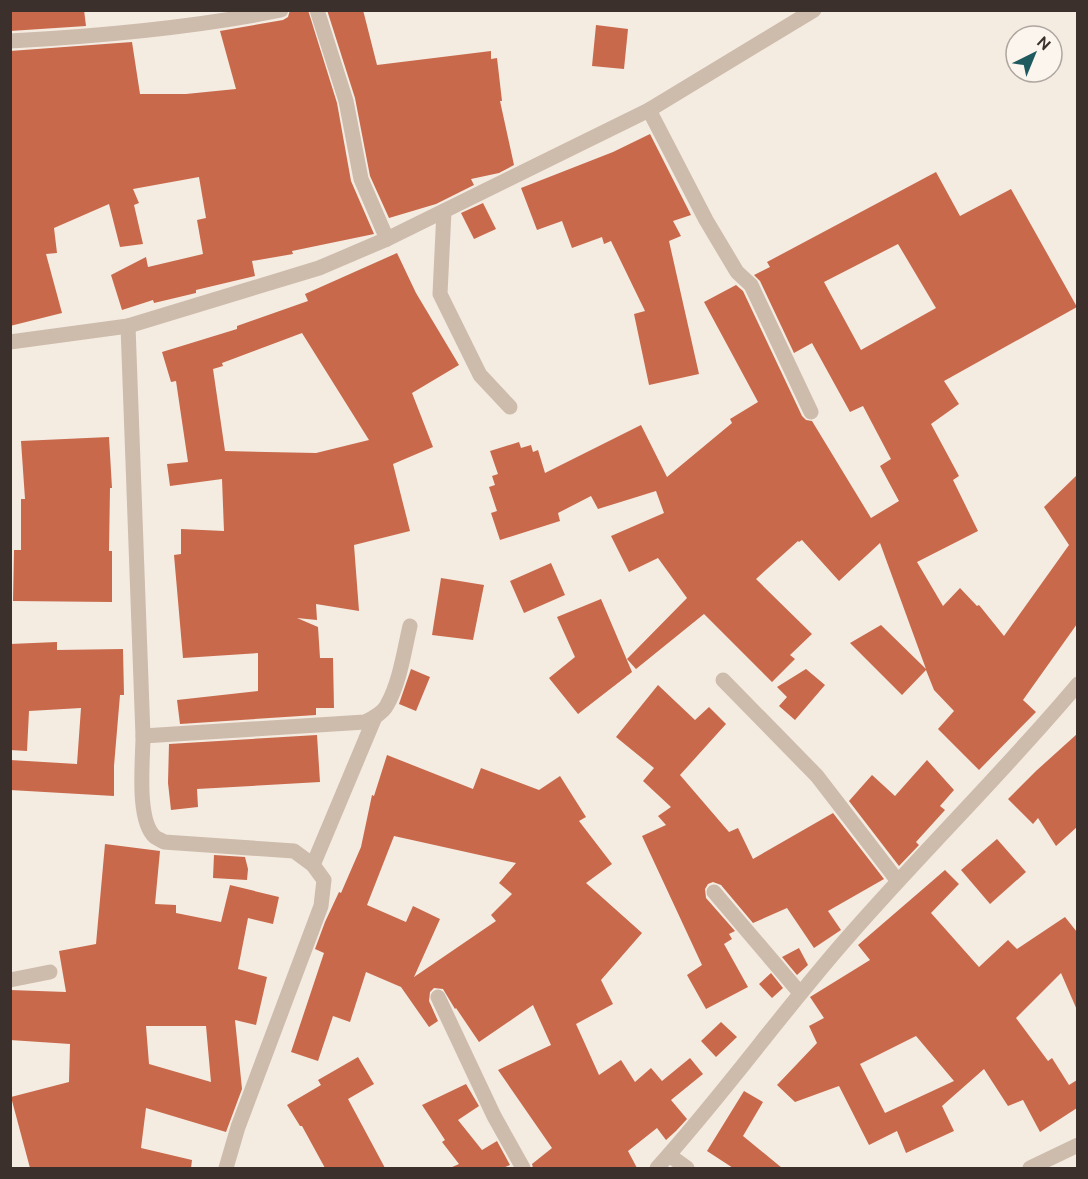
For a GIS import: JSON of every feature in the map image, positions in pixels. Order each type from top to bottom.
[{"type":"street","points":[[10,41],[67,38],[231,21],[281,10]]},
{"type":"street","points":[[316,10],[346,101],[361,179],[387,239]]},
{"type":"street","points":[[10,342],[128,326],[319,268],[387,239],[650,110],[814,10]]},
{"type":"street","points":[[650,110],[706,220],[737,272],[752,285],[811,412]]},
{"type":"street","points":[[444,211],[440,294],[480,375],[510,407]]},
{"type":"street","points":[[128,326],[143,736],[143,801],[146,817],[155,837],[164,842],[294,851],[313,865],[324,880],[321,906],[238,1127],[226,1168]]},
{"type":"street","points":[[143,736],[365,722],[375,717],[387,706],[411,626]]},
{"type":"street","points":[[723,680],[817,776],[897,880]]},
{"type":"street","points":[[657,1168],[698,1122],[800,993],[897,880],[946,830],[1077,684]]},
{"type":"street","points":[[313,865],[375,717]]},
{"type":"street","points":[[714,892],[800,993]]},
{"type":"street","points":[[10,980],[50,972]]},
{"type":"street","points":[[438,997],[494,1116],[523,1168]]},
{"type":"street","points":[[1030,1168],[1077,1145]]},
{"type":"street","points":[[669,1155],[687,1168]]},
{"type":"building","points":[[10,10],[84,10],[86,26],[10,31]]},
{"type":"building","points":[[290,10],[308,10],[337,103],[351,181],[374,234],[292,251],[293,254],[252,261],[255,276],[154,303],[153,300],[122,310],[111,275],[146,257],[148,267],[203,254],[197,220],[206,218],[199,177],[133,189],[139,203],[134,205],[143,244],[120,247],[109,204],[54,228],[57,253],[46,254],[62,313],[10,326],[10,51],[132,42],[140,94],[186,94],[236,89],[220,31],[283,20],[288,17]]},
{"type":"building","points":[[327,10],[363,10],[377,65],[491,51],[491,59],[497,58],[502,101],[500,101],[514,165],[499,173],[471,179],[474,185],[436,204],[389,218],[370,176],[355,98]]},
{"type":"building","points":[[596,25],[628,29],[624,69],[592,66]]},
{"type":"building","points":[[650,134],[691,215],[673,221],[681,236],[669,241],[699,374],[649,385],[634,314],[645,311],[611,241],[604,244],[602,237],[572,248],[562,221],[537,230],[521,188],[613,152]]},
{"type":"building","points":[[936,172],[960,216],[1011,189],[1077,307],[944,381],[959,404],[931,424],[959,476],[953,480],[978,531],[917,562],[943,606],[960,588],[977,606],[979,605],[1004,636],[1069,545],[1044,507],[1077,475],[1077,624],[1023,700],[1036,712],[979,770],[938,729],[954,711],[934,690],[926,670],[902,695],[850,643],[881,625],[926,669],[880,543],[839,581],[802,540],[798,541],[756,579],[812,634],[790,655],[795,659],[772,682],[704,614],[636,669],[627,659],[687,598],[658,558],[629,572],[611,536],[664,513],[656,491],[598,509],[591,496],[558,513],[560,521],[500,540],[491,513],[497,511],[489,487],[495,485],[492,476],[498,474],[490,451],[519,442],[521,448],[531,445],[533,452],[538,450],[545,473],[641,425],[667,477],[732,423],[730,419],[758,402],[704,302],[736,285],[743,291],[802,416],[812,421],[871,518],[899,501],[880,466],[891,459],[863,406],[850,412],[812,343],[794,353],[760,281],[754,275],[770,267],[767,262]],"holes":[[[898,244],[936,308],[861,350],[824,282]]]},
{"type":"building","points":[[483,203],[496,229],[474,239],[461,213]]},
{"type":"building","points":[[397,253],[416,293],[459,365],[412,393],[433,447],[393,464],[410,531],[354,545],[359,611],[316,604],[317,620],[297,618],[318,627],[320,658],[333,658],[334,708],[316,708],[316,715],[180,724],[177,700],[258,691],[258,653],[183,658],[174,555],[181,554],[181,529],[224,531],[222,479],[170,486],[167,464],[188,462],[176,381],[171,382],[162,352],[237,329],[237,326],[308,301],[305,294]],"holes":[[[302,333],[369,440],[316,453],[225,451],[213,369],[223,366],[222,363]]]},
{"type":"building","points":[[109,437],[112,488],[110,488],[109,551],[112,551],[112,602],[13,601],[14,550],[21,550],[21,499],[25,499],[21,441]]},
{"type":"building","points":[[551,563],[565,595],[524,613],[510,581]]},
{"type":"building","points":[[441,578],[484,585],[473,640],[432,635]]},
{"type":"building","points":[[601,599],[632,672],[578,714],[549,678],[575,657],[557,617]]},
{"type":"building","points":[[57,642],[57,650],[123,649],[124,695],[120,695],[114,796],[10,790],[10,760],[77,764],[81,708],[29,711],[27,751],[10,750],[10,644]]},
{"type":"building","points":[[411,669],[430,677],[416,711],[399,704]]},
{"type":"building","points":[[806,669],[825,685],[795,720],[779,706],[787,697],[777,687]]},
{"type":"building","points":[[658,685],[695,720],[709,707],[726,724],[680,775],[729,832],[738,828],[753,859],[833,813],[884,879],[828,911],[841,930],[814,948],[787,908],[753,923],[721,885],[713,882],[708,884],[705,889],[706,898],[735,931],[729,934],[732,939],[724,944],[748,987],[706,1009],[687,975],[702,965],[642,836],[666,825],[658,816],[671,807],[643,781],[654,768],[616,737]]},
{"type":"building","points":[[1077,734],[1077,827],[1056,846],[1038,818],[1033,824],[1008,799]]},
{"type":"building","points":[[317,735],[320,782],[197,789],[198,807],[171,810],[168,783],[169,744]]},
{"type":"building","points":[[387,755],[473,789],[481,768],[539,790],[560,776],[586,817],[579,821],[612,864],[586,883],[642,933],[601,980],[613,1004],[576,1024],[599,1075],[621,1060],[635,1082],[651,1068],[662,1081],[690,1058],[703,1074],[671,1100],[687,1119],[676,1131],[666,1140],[657,1128],[628,1151],[637,1168],[533,1168],[532,1164],[552,1148],[498,1070],[551,1045],[533,1005],[479,1042],[443,989],[434,988],[430,992],[429,1001],[438,1021],[429,1027],[401,987],[366,972],[350,1022],[333,1016],[318,1061],[291,1052],[324,953],[315,949],[325,922],[339,892],[341,893],[361,847],[372,795],[374,796]],"holes":[[[394,836],[516,863],[499,883],[512,894],[491,915],[496,921],[414,977],[440,919],[413,906],[406,922],[367,905]]]},
{"type":"building","points":[[927,760],[954,790],[940,806],[945,810],[916,842],[919,845],[899,866],[849,801],[872,775],[895,796]]},
{"type":"building","points":[[997,839],[1026,872],[990,904],[961,870]]},
{"type":"building","points":[[105,844],[160,851],[155,904],[176,905],[176,913],[221,922],[230,885],[279,897],[273,924],[248,918],[238,969],[267,977],[256,1025],[235,1020],[242,1089],[226,1132],[146,1108],[141,1148],[192,1160],[191,1168],[30,1168],[11,1097],[69,1082],[70,1044],[10,1040],[10,990],[66,992],[59,951],[96,944]],"holes":[[[146,1026],[206,1026],[211,1082],[149,1064]]]},
{"type":"building","points":[[214,855],[245,857],[248,869],[247,880],[213,878]]},
{"type":"building","points":[[945,870],[959,884],[931,913],[979,967],[1008,940],[1017,949],[1065,917],[1077,932],[1077,1010],[1061,973],[1016,1018],[1048,1061],[1052,1058],[1069,1085],[1077,1080],[1077,1108],[1040,1132],[1023,1100],[1008,1106],[984,1069],[942,1106],[954,1131],[906,1153],[897,1131],[869,1145],[839,1086],[795,1102],[777,1085],[817,1043],[809,1026],[824,1018],[810,997],[870,960],[858,945]],"holes":[[[916,1036],[954,1081],[885,1113],[860,1064]]]},
{"type":"building","points":[[799,948],[808,965],[797,975],[782,957]]},
{"type":"building","points":[[771,973],[783,988],[772,998],[759,984]]},
{"type":"building","points":[[721,1022],[737,1037],[716,1057],[701,1041]]},
{"type":"building","points":[[358,1057],[374,1084],[348,1099],[385,1168],[325,1168],[302,1126],[287,1105],[321,1085],[318,1080]]},
{"type":"building","points":[[466,1084],[479,1106],[458,1120],[482,1150],[497,1141],[510,1165],[503,1168],[450,1168],[459,1164],[442,1142],[445,1140],[422,1105]]},
{"type":"building","points":[[744,1091],[763,1102],[743,1136],[782,1168],[733,1168],[707,1151]]}]
